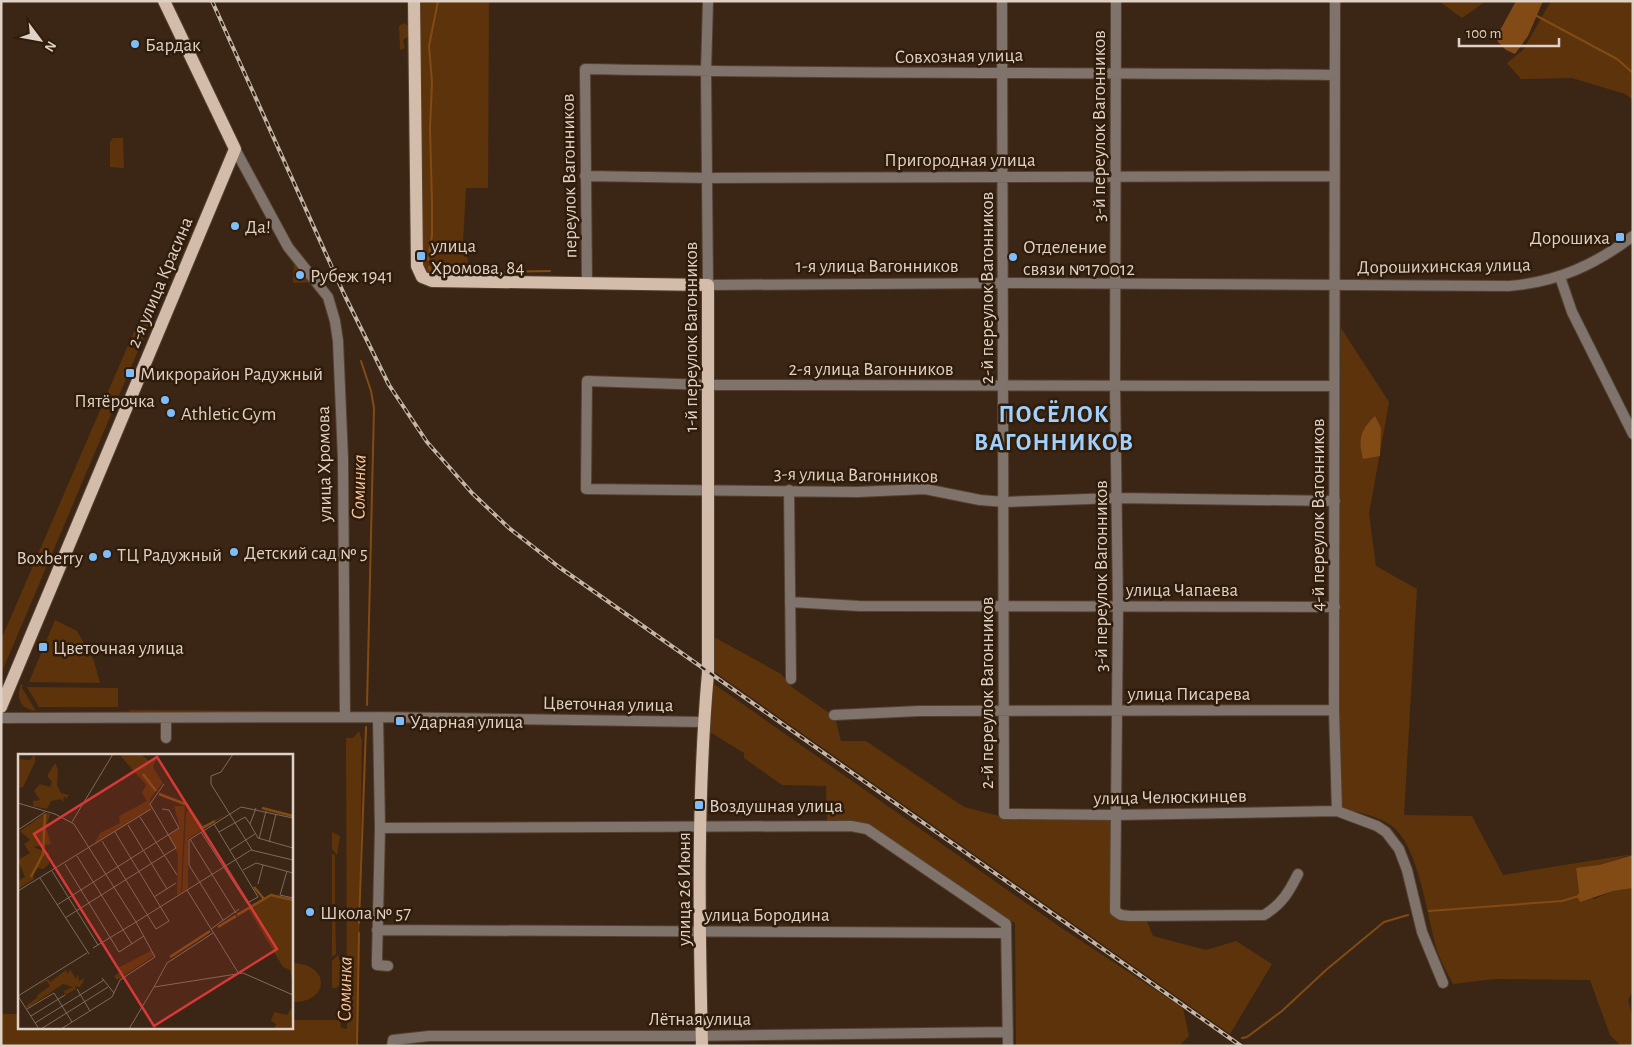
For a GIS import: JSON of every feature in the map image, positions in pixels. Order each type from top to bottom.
[{"type":"main road","points":[[164,1],[235,149]]},
{"type":"main road","name":"1-я улица Вагонников","points":[[414,1],[417,266],[421,276],[431,281],[708,285]]},
{"type":"main road","name":"2-я улица Красина","points":[[1,707],[235,149]]},
{"type":"main road","name":"1-й переулок Вагонников","points":[[708,285],[708,673]]},
{"type":"main road","name":"улица 26 Июня","points":[[702,1041],[702,826],[704,722],[708,673]]},
{"type":"street","name":"1-й переулок Вагонников","points":[[708,1],[706,71],[709,178],[708,285]]},
{"type":"street","name":"2-й переулок Вагонников","points":[[1002,1],[1004,176],[1002,387],[1005,502],[1003,606],[1004,814]]},
{"type":"street","name":"3-й переулок Вагонников","points":[[1116,1],[1115,387],[1118,710],[1115,911],[1121,915],[1130,916],[1264,915],[1278,906],[1288,895],[1298,874]]},
{"type":"street","name":"4-й переулок Вагонников","points":[[1335,1],[1334,710],[1337,811]]},
{"type":"street","name":"Совхозная улица","points":[[585,69],[859,74],[1116,72],[1334,75]]},
{"type":"street","name":"переулок Вагонников","points":[[585,69],[587,284]]},
{"type":"street","name":"улица Хромова","points":[[235,149],[288,246],[328,297],[335,321],[338,341],[343,459],[346,717]]},
{"type":"street","name":"Пригородная улица","points":[[585,176],[709,178],[1335,176]]},
{"type":"street","name":"Дорошихинская улица","points":[[1334,284],[1509,286],[1560,277],[1594,263],[1633,236]]},
{"type":"street","points":[[1560,277],[1572,312],[1633,434]]},
{"type":"street","name":"1-я улица Вагонников","points":[[708,285],[1003,283],[1334,284]]},
{"type":"street","name":"2-я улица Вагонников","points":[[586,489],[587,381],[708,385],[1002,387],[1334,386]]},
{"type":"street","name":"3-я улица Вагонников","points":[[586,489],[857,492],[925,489],[980,500],[1005,502],[1117,498],[1335,500]]},
{"type":"street","points":[[789,490],[791,679]]},
{"type":"street","name":"улица Чапаева","points":[[790,602],[859,606],[1334,607]]},
{"type":"street","name":"улица Писарева","points":[[834,715],[1004,711],[1334,710]]},
{"type":"street","name":"Цветочная улица","points":[[1,718],[378,717],[704,722]]},
{"type":"street","points":[[378,717],[380,828],[377,965],[388,966]]},
{"type":"street","points":[[166,718],[166,738]]},
{"type":"street","points":[[1337,811],[1377,826],[1394,840],[1407,870],[1424,940],[1443,983]]},
{"type":"street","name":"улица Челюскинцев","points":[[1004,814],[1116,815],[1337,811]]},
{"type":"street","points":[[380,828],[851,826],[867,829],[1006,928],[1008,1046]]},
{"type":"street","name":"улица Бородина","points":[[377,930],[701,931],[1006,928]]},
{"type":"street","name":"Лётная улица","points":[[392,1043],[429,1036],[702,1041],[1008,1032]]},
{"type":"shaded area","points":[[419,1],[489,1],[488,188],[466,188],[463,243],[473,278],[432,278],[423,271]]},
{"type":"shaded area","points":[[1439,1],[1486,1],[1462,18]]},
{"type":"shaded area","points":[[1516,1],[1543,1],[1528,36],[1515,54],[1506,50],[1498,42],[1497,36]]},
{"type":"shaded area","points":[[1551,1],[1633,1],[1633,100],[1625,94],[1572,78],[1521,79],[1507,63],[1523,50]]},
{"type":"shaded area","points":[[404,23],[411,28],[411,35],[403,40],[405,48],[400,50],[399,26]]},
{"type":"shaded area","points":[[113,138],[123,138],[124,168],[110,167],[110,142]]},
{"type":"shaded area","points":[[294,260],[314,282],[293,283]]},
{"type":"shaded area","points":[[152,290],[162,294],[1,674],[1,640],[145,306],[148,307],[150,303],[147,301]]},
{"type":"shaded area","points":[[1341,328],[1389,402],[1369,514],[1376,566],[1417,589],[1404,815],[1472,816],[1503,875],[1633,854],[1599,865],[1576,869],[1579,893],[1594,899],[1613,891],[1633,888],[1633,990],[1628,1000],[1633,1020],[1633,1046],[1621,1046],[1610,1035],[1590,980],[1494,979],[1453,984],[1438,953],[1416,867],[1402,836],[1392,826],[1380,819],[1342,808],[1339,689]]},
{"type":"shaded area","points":[[1375,416],[1381,428],[1380,456],[1363,459],[1361,441],[1363,431]]},
{"type":"shaded area","points":[[55,620],[77,631],[94,661],[100,683],[29,682]]},
{"type":"shaded area","points":[[714,637],[781,674],[793,688],[835,717],[841,741],[866,741],[964,807],[1007,818],[1114,817],[1112,913],[1146,919],[1153,936],[1206,950],[1236,941],[1272,964],[1230,1034],[712,670]]},
{"type":"shaded area","points":[[21,684],[36,711],[26,708],[21,702],[19,694]]},
{"type":"shaded area","points":[[714,684],[1063,929],[1183,1008],[1189,1036],[1179,1046],[1016,1046],[1015,923],[865,826],[827,822],[826,786],[782,785],[744,758],[744,753],[710,732]]},
{"type":"shaded area","points":[[27,687],[118,688],[118,707],[39,707]]},
{"type":"shaded area","points":[[128,710],[275,711],[273,713],[133,713]]},
{"type":"shaded area","points":[[359,731],[362,740],[358,1046],[1,1046],[1,1014],[18,1014],[18,1030],[292,1030],[292,1020],[340,1020],[341,1028],[347,1029],[346,738],[353,738]]},
{"type":"shaded area","points":[[332,832],[340,836],[337,855],[332,849]]},
{"type":"shaded area","points":[[332,853],[335,856],[335,904],[332,904]]},
{"type":"shaded area","points":[[1633,855],[1633,888],[1613,891],[1580,902],[1577,896],[1579,893],[1576,868],[1599,865]]},
{"type":"shaded area","points":[[332,906],[335,907],[336,954],[332,957]]},
{"type":"shaded area","points":[[338,955],[341,965],[341,984],[336,988],[332,988],[332,961]]},
{"type":"shaded area","points":[[292,963],[314,969],[319,976],[321,983],[319,990],[314,996],[304,1001],[292,1002]]},
{"type":"waterway","points":[[428,260],[432,235],[430,129],[432,82],[429,46],[438,1]]},
{"type":"waterway","points":[[1535,15],[1617,59],[1633,73]]},
{"type":"waterway","points":[[429,267],[431,273],[550,271]]},
{"type":"waterway","name":"Соминка","points":[[361,361],[371,391],[374,408],[367,705]]},
{"type":"waterway","name":"Соминка","points":[[359,923],[366,727]]},
{"type":"waterway","points":[[1429,911],[1562,901],[1579,896]]},
{"type":"waterway","points":[[1242,1038],[1247,1037],[1282,1011],[1326,970],[1384,922],[1408,915]]},
{"type":"waterway","name":"Соминка","points":[[357,1046],[359,933]]},
{"type":"railway","points":[[212,1],[344,294],[389,385],[427,442],[472,493],[509,528],[559,567],[1241,1046]]},
{"type":"place","name":"Бардак","points":[[135,44]]},
{"type":"place","name":"Да!","points":[[235,226]]},
{"type":"place","name":"Дорошиха","points":[[1620,237]]},
{"type":"place","name":"улица Хромова, 84","points":[[421,256]]},
{"type":"place","name":"Отделение связи №170012","points":[[1013,257]]},
{"type":"place","name":"Рубеж 1941","points":[[300,275]]},
{"type":"place","name":"Микрорайон Радужный","points":[[130,373]]},
{"type":"place","name":"Пятёрочка","points":[[165,400]]},
{"type":"place","name":"Athletic Gym","points":[[171,413]]},
{"type":"place","name":"Детский сад № 5","points":[[234,552]]},
{"type":"place","name":"ТЦ Радужный","points":[[107,554]]},
{"type":"place","name":"Boxberry","points":[[93,557]]},
{"type":"place","name":"Цветочная улица","points":[[43,647]]},
{"type":"place","name":"Ударная улица","points":[[400,721]]},
{"type":"place","name":"Воздушная улица","points":[[699,805]]},
{"type":"place","name":"Школа № 57","points":[[310,912]]},
{"type":"district","name":"ПОСЁЛОК ВАГОННИКОВ","points":[[1054,428]]}]
